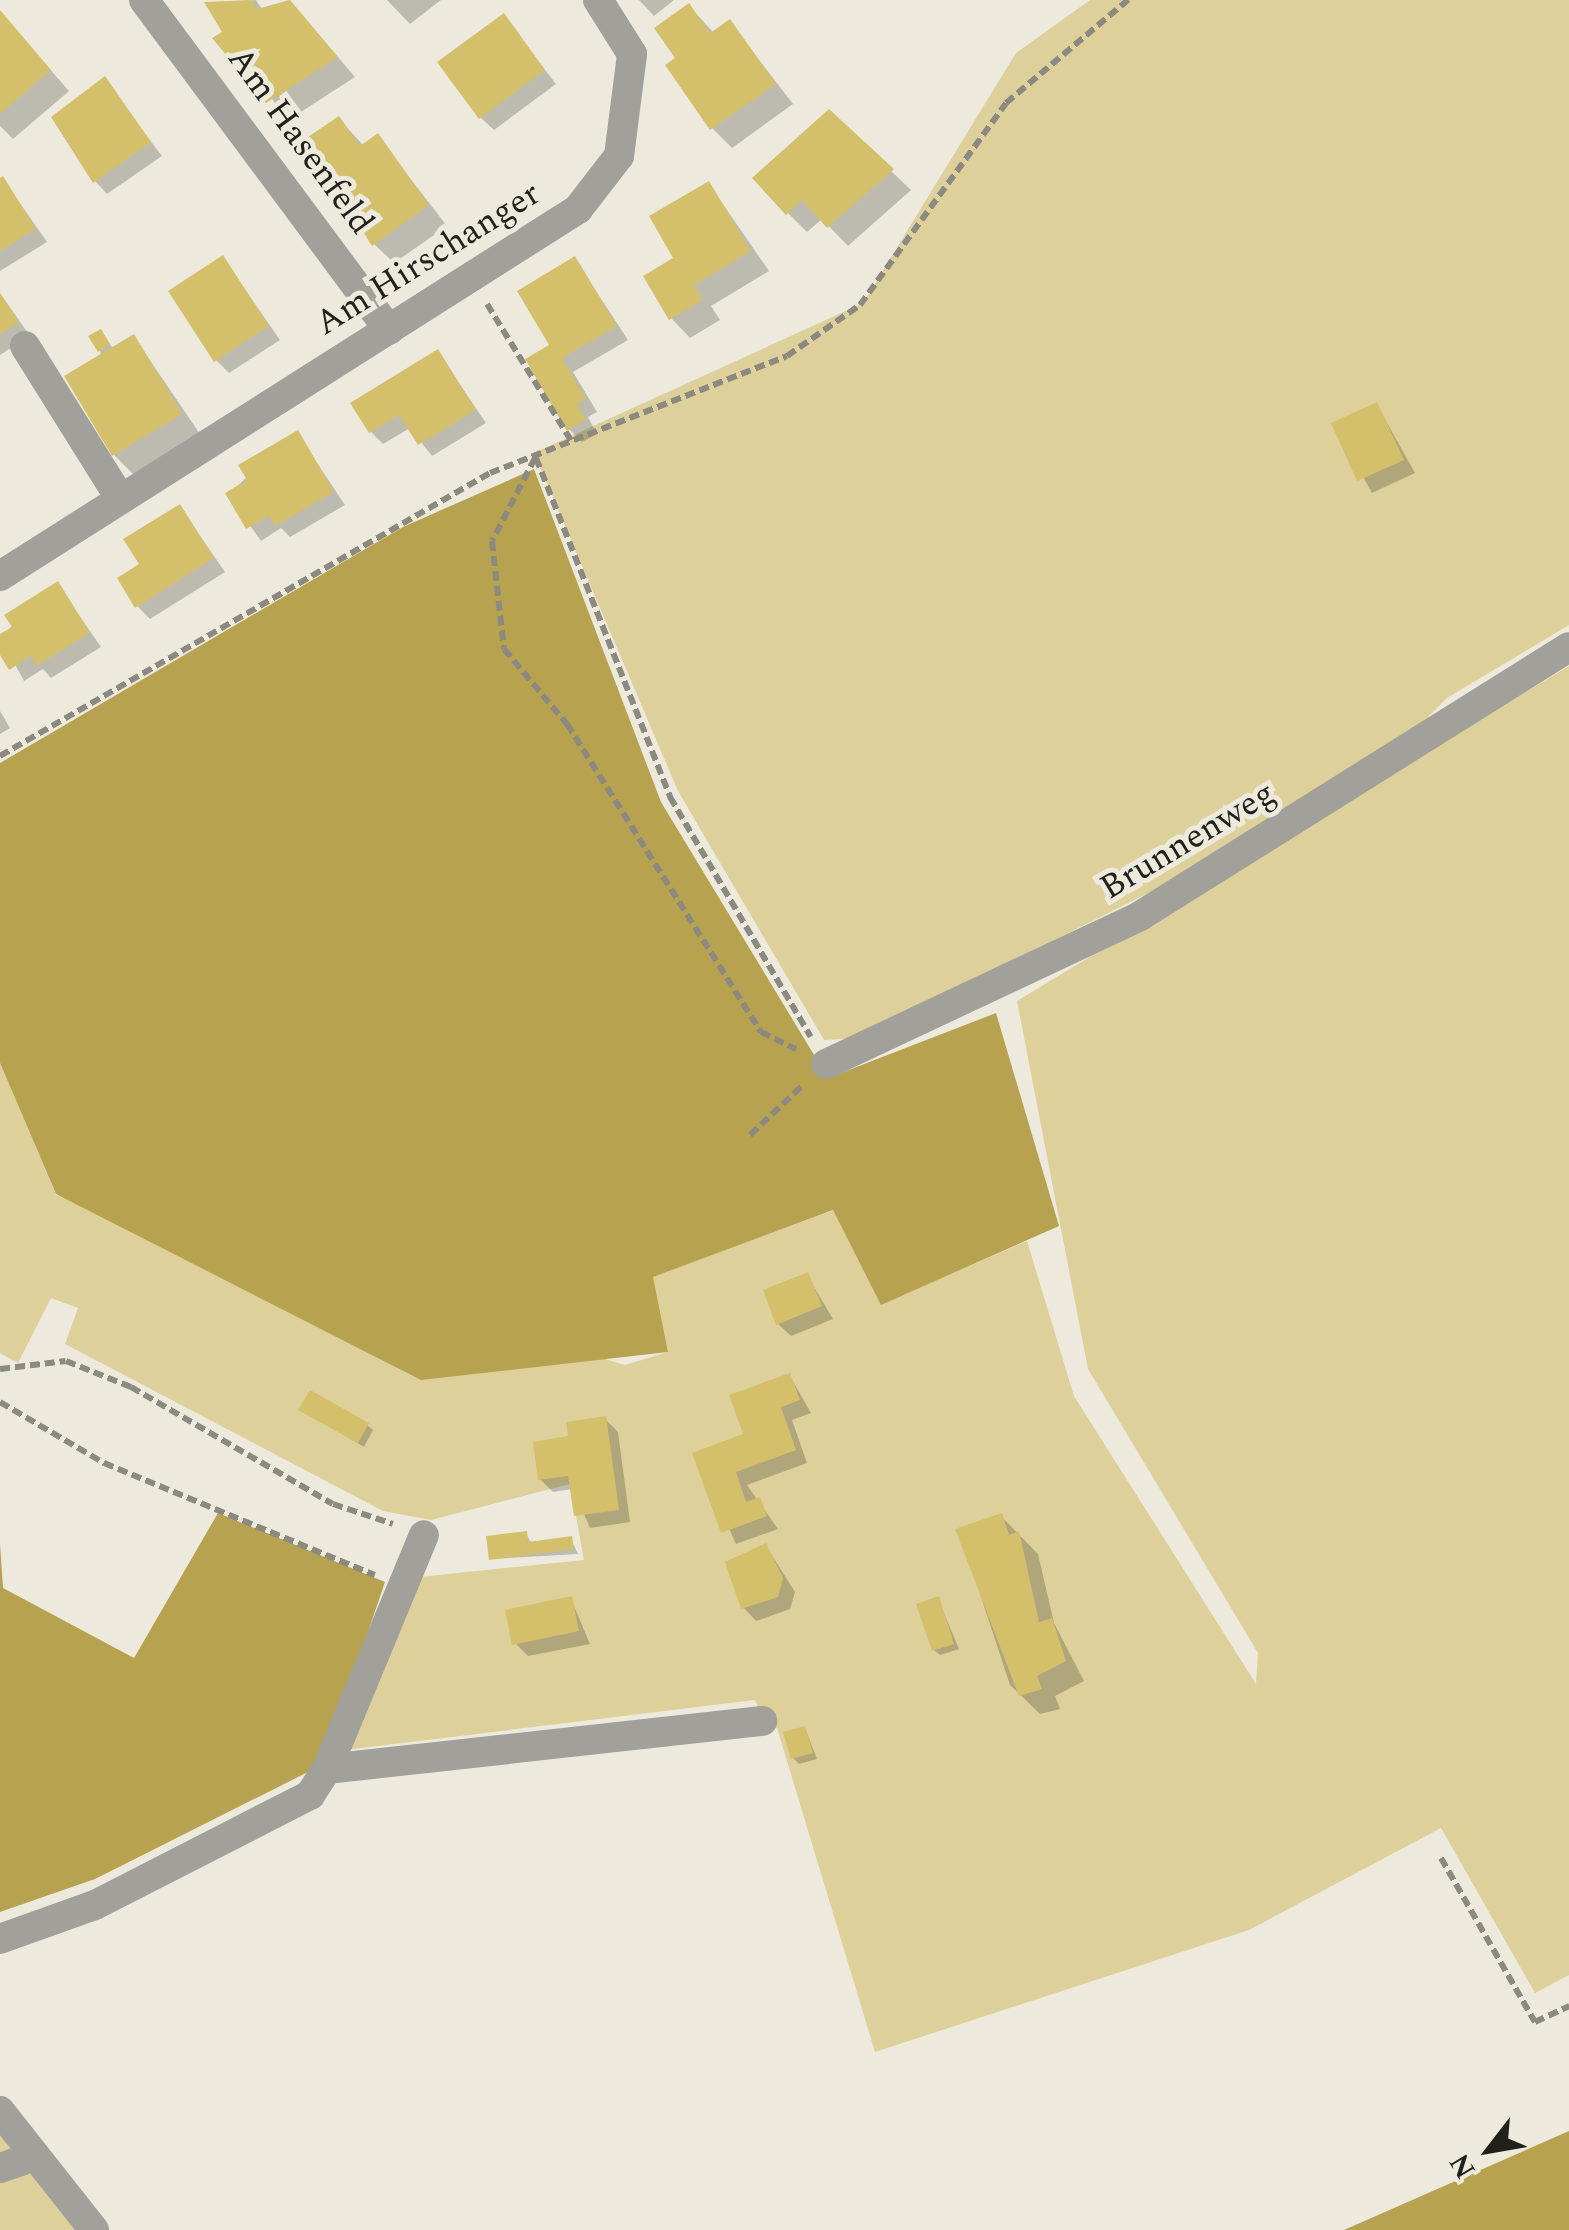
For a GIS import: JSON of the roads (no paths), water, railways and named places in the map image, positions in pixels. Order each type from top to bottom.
[{"type":"street","name":"Am Hasenfeld","points":[[144,0],[389,330]]},
{"type":"street","name":"Am Hirschanger","points":[[0,576],[118,494],[472,279],[578,209],[619,156],[632,54],[598,0]]},
{"type":"street","points":[[25,346],[118,494]]},
{"type":"street","name":"Brunnenweg","points":[[826,1064],[1140,916],[1569,647]]},
{"type":"street","points":[[0,1939],[94,1905],[310,1796],[326,1769],[424,1535]]},
{"type":"street","points":[[326,1769],[762,1720]]},
{"type":"street","points":[[0,2111],[94,2230]]},
{"type":"street","points":[[0,2168],[34,2156]]}]
